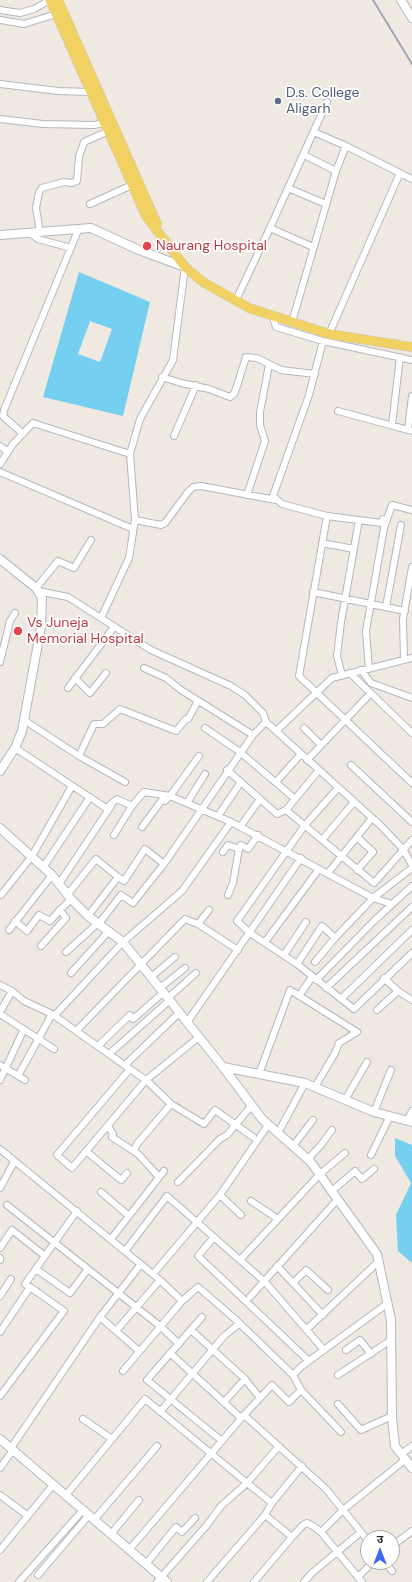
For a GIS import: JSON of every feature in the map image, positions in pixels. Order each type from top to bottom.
[{"type":"main road","points":[[50,0],[108,128],[159,228],[159,233]]},
{"type":"main road","points":[[58,0],[108,128],[146,216],[155,230],[159,233],[185,267],[203,282],[249,308],[292,322],[326,337],[412,346]]},
{"type":"street","points":[[0,10],[20,13],[50,0]]},
{"type":"street","points":[[401,0],[412,18]]},
{"type":"street","points":[[0,20],[24,24],[56,14]]},
{"type":"street","points":[[0,84],[58,91],[91,92]]},
{"type":"street","points":[[236,300],[328,102]]},
{"type":"street","points":[[0,119],[43,124],[94,125],[108,128]]},
{"type":"street","points":[[40,232],[36,208],[39,192],[42,188],[64,182],[72,183],[77,181],[79,157],[84,142],[108,128]]},
{"type":"street","points":[[314,132],[346,146],[412,179]]},
{"type":"street","points":[[292,322],[336,171],[346,146]]},
{"type":"street","points":[[304,155],[336,171]]},
{"type":"street","points":[[276,500],[273,496],[315,374],[326,337],[400,173]]},
{"type":"street","points":[[90,204],[132,184]]},
{"type":"street","points":[[288,188],[326,204]]},
{"type":"street","points":[[22,434],[3,416],[4,410],[79,228]]},
{"type":"street","points":[[0,235],[91,228],[139,250],[185,267],[173,360],[140,418],[130,454],[135,520],[129,558],[101,618]]},
{"type":"street","points":[[270,228],[313,247]]},
{"type":"street","points":[[30,233],[38,239],[71,248]]},
{"type":"street","points":[[272,315],[276,327],[326,337],[412,360]]},
{"type":"street","points":[[392,425],[400,357]]},
{"type":"street","points":[[162,378],[181,384],[196,385],[230,397],[234,394],[246,358],[257,358],[282,370],[315,374]]},
{"type":"street","points":[[247,495],[265,441],[260,426],[260,412],[269,365]]},
{"type":"street","points":[[174,436],[196,385]]},
{"type":"street","points":[[338,411],[410,430],[412,396]]},
{"type":"street","points":[[0,464],[22,434],[33,423],[130,454]]},
{"type":"street","points":[[0,446],[8,452]]},
{"type":"street","points":[[0,472],[133,529]]},
{"type":"street","points":[[135,520],[153,524],[165,523],[193,487],[201,486],[276,500],[282,504],[327,516],[382,523],[383,519],[387,520]]},
{"type":"street","points":[[369,669],[366,631],[387,520],[392,505],[412,510]]},
{"type":"street","points":[[327,516],[299,676],[412,783]]},
{"type":"street","points":[[342,675],[338,656],[345,598],[359,520]]},
{"type":"street","points":[[386,607],[401,525]]},
{"type":"street","points":[[37,590],[58,561],[74,568],[91,540]]},
{"type":"street","points":[[322,543],[354,549]]},
{"type":"street","points":[[0,771],[15,748],[22,731],[41,627],[42,598],[37,590],[1,562]]},
{"type":"street","points":[[404,660],[403,619],[412,567]]},
{"type":"street","points":[[37,590],[68,597],[151,650],[236,689],[245,695],[263,713],[266,722],[372,818],[403,849],[412,867],[373,898],[335,938],[315,962]]},
{"type":"street","points":[[313,592],[405,611]]},
{"type":"street","points":[[0,662],[10,621],[15,613]]},
{"type":"street","points":[[68,688],[114,627]]},
{"type":"street","points":[[276,731],[332,678],[412,658]]},
{"type":"street","points":[[144,668],[166,678],[198,701],[252,735]]},
{"type":"street","points":[[361,670],[371,683],[412,698]]},
{"type":"street","points":[[75,678],[90,693],[106,673]]},
{"type":"street","points":[[350,673],[412,734]]},
{"type":"street","points":[[307,760],[371,693]]},
{"type":"street","points":[[79,756],[94,724],[103,724],[120,709],[176,731],[186,719],[188,719],[198,701]]},
{"type":"street","points":[[24,720],[79,756],[125,782]]},
{"type":"street","points":[[66,952],[98,924],[121,895],[133,903],[164,864],[252,735],[266,722]]},
{"type":"street","points":[[205,728],[240,752],[294,798]]},
{"type":"street","points":[[304,728],[320,745]]},
{"type":"street","points":[[15,748],[106,808],[117,799],[132,806]]},
{"type":"street","points":[[276,782],[301,754]]},
{"type":"street","points":[[142,827],[162,800],[164,801],[170,796],[199,756]]},
{"type":"street","points":[[351,765],[412,822]]},
{"type":"street","points":[[227,770],[277,814],[286,810],[294,798],[319,770]]},
{"type":"street","points":[[187,803],[205,774]]},
{"type":"street","points":[[218,816],[241,782]]},
{"type":"street","points":[[1,895],[32,856],[72,786]]},
{"type":"street","points":[[338,788],[305,825],[237,921],[250,933],[284,955],[354,1009],[384,978],[412,953]]},
{"type":"street","points":[[114,835],[132,806],[144,792],[170,796],[231,822],[288,851],[373,898],[392,904]]},
{"type":"street","points":[[44,866],[90,797]]},
{"type":"street","points":[[240,827],[260,799]]},
{"type":"street","points":[[58,884],[114,802]]},
{"type":"street","points":[[322,840],[354,802]]},
{"type":"street","points":[[286,810],[374,884],[412,840]]},
{"type":"street","points":[[328,873],[372,818]]},
{"type":"street","points":[[18,1076],[54,1015],[123,942],[182,891],[231,822]]},
{"type":"street","points":[[0,828],[44,866],[69,897],[88,916],[123,942],[223,1066],[268,1125],[308,1159],[377,1254],[391,1320],[392,1416],[395,1446],[412,1468]]},
{"type":"street","points":[[228,895],[233,883],[241,845],[248,849],[258,836]]},
{"type":"street","points":[[357,837],[373,852],[357,870]]},
{"type":"street","points":[[223,852],[228,846],[239,849]]},
{"type":"street","points":[[16,922],[27,931],[39,915],[50,921],[60,910],[96,859],[118,878],[124,881],[146,849],[164,864]]},
{"type":"street","points":[[188,1022],[301,858]]},
{"type":"street","points":[[265,942],[319,869]]},
{"type":"street","points":[[9,930],[52,875]]},
{"type":"street","points":[[88,916],[118,878]]},
{"type":"street","points":[[299,996],[314,979],[412,886]]},
{"type":"street","points":[[326,988],[412,907]]},
{"type":"street","points":[[41,946],[66,918],[60,910]]},
{"type":"street","points":[[198,924],[209,910]]},
{"type":"street","points":[[76,1031],[185,919],[198,924],[238,950]]},
{"type":"street","points":[[284,955],[306,922]]},
{"type":"street","points":[[296,964],[322,926],[335,938]]},
{"type":"street","points":[[341,999],[412,930]]},
{"type":"street","points":[[71,973],[109,931]]},
{"type":"street","points":[[151,977],[175,957]]},
{"type":"street","points":[[110,1054],[165,995],[185,968]]},
{"type":"street","points":[[98,1046],[130,1015],[134,1019],[196,973]]},
{"type":"street","points":[[384,978],[398,991],[412,1000]]},
{"type":"street","points":[[0,985],[12,991],[24,1001],[54,1015],[110,1054],[146,1080],[170,1104],[204,1124],[216,1110],[253,1137]]},
{"type":"street","points":[[259,1074],[290,990],[357,1032],[339,1043],[335,1053],[314,1087]]},
{"type":"street","points":[[12,991],[0,1013],[54,1049]]},
{"type":"street","points":[[377,1010],[398,991]]},
{"type":"street","points":[[180,1012],[128,1067],[57,1156],[72,1168],[146,1080],[199,1037]]},
{"type":"street","points":[[0,1080],[24,1029]]},
{"type":"street","points":[[345,1100],[367,1062]]},
{"type":"street","points":[[0,1065],[25,1080]]},
{"type":"street","points":[[223,1066],[305,1083],[374,1112],[409,1121],[412,1111]]},
{"type":"street","points":[[374,1112],[391,1070]]},
{"type":"street","points":[[278,1133],[305,1083]]},
{"type":"street","points":[[134,1151],[137,1144],[170,1104]]},
{"type":"street","points":[[178,1182],[236,1124],[252,1105]]},
{"type":"street","points":[[371,1156],[390,1116]]},
{"type":"street","points":[[293,1146],[313,1120]]},
{"type":"street","points":[[153,1274],[220,1195],[268,1125]]},
{"type":"street","points":[[108,1126],[113,1134],[112,1137],[134,1151],[160,1177]]},
{"type":"street","points":[[308,1159],[322,1145],[332,1130]]},
{"type":"street","points":[[0,1149],[14,1162],[77,1211],[153,1274],[182,1301]]},
{"type":"street","points":[[87,1152],[120,1180],[127,1173]]},
{"type":"street","points":[[240,1260],[320,1174],[345,1153]]},
{"type":"street","points":[[0,1187],[14,1162]]},
{"type":"street","points":[[332,1191],[355,1171],[362,1179],[374,1168]]},
{"type":"street","points":[[111,1239],[164,1171]]},
{"type":"street","points":[[101,1192],[129,1216]]},
{"type":"street","points":[[220,1195],[241,1215]]},
{"type":"street","points":[[125,1251],[167,1196],[265,1282],[307,1328],[324,1350]]},
{"type":"street","points":[[250,1297],[338,1199]]},
{"type":"street","points":[[251,1201],[278,1219]]},
{"type":"street","points":[[7,1205],[160,1326],[179,1344]]},
{"type":"street","points":[[0,1396],[64,1311],[25,1284],[77,1211]]},
{"type":"street","points":[[0,1248],[12,1230],[45,1256]]},
{"type":"street","points":[[214,1237],[198,1256],[309,1361]]},
{"type":"street","points":[[307,1328],[323,1315],[379,1261]]},
{"type":"street","points":[[0,1468],[100,1317],[141,1264]]},
{"type":"street","points":[[277,1266],[323,1315]]},
{"type":"street","points":[[36,1269],[70,1293],[88,1269]]},
{"type":"street","points":[[293,1283],[306,1270],[328,1290]]},
{"type":"street","points":[[0,1296],[11,1279]]},
{"type":"street","points":[[116,1331],[160,1280]]},
{"type":"street","points":[[0,1332],[30,1287]]},
{"type":"street","points":[[123,1371],[182,1301],[198,1287],[240,1324],[293,1375],[302,1390],[341,1432]]},
{"type":"street","points":[[293,1375],[309,1361],[388,1303]]},
{"type":"street","points":[[100,1317],[140,1351]]},
{"type":"street","points":[[202,1317],[147,1380],[222,1441]]},
{"type":"street","points":[[160,1412],[224,1336],[240,1324]]},
{"type":"street","points":[[191,1330],[244,1379],[260,1398]]},
{"type":"street","points":[[346,1350],[360,1340],[371,1354]]},
{"type":"street","points":[[338,1375],[391,1340]]},
{"type":"street","points":[[170,1353],[224,1402],[279,1446],[326,1488],[360,1531]]},
{"type":"street","points":[[224,1402],[244,1379]]},
{"type":"street","points":[[129,1550],[243,1416],[272,1385],[289,1402],[302,1390]]},
{"type":"street","points":[[66,1495],[145,1399],[272,1503]]},
{"type":"street","points":[[338,1404],[361,1430],[392,1416]]},
{"type":"street","points":[[83,1419],[112,1439]]},
{"type":"street","points":[[0,1439],[146,1564],[162,1580],[221,1506],[247,1483],[279,1446]]},
{"type":"street","points":[[19,1582],[89,1515],[157,1446]]},
{"type":"street","points":[[321,1532],[404,1456],[412,1446]]},
{"type":"street","points":[[207,1582],[265,1515],[272,1503],[302,1466]]},
{"type":"street","points":[[0,1550],[53,1485]]},
{"type":"street","points":[[0,1495],[28,1516]]},
{"type":"street","points":[[111,1534],[138,1500]]},
{"type":"street","points":[[38,1575],[89,1515]]},
{"type":"street","points":[[265,1515],[292,1537]]},
{"type":"street","points":[[146,1564],[176,1527],[182,1532],[194,1518]]},
{"type":"street","points":[[254,1582],[292,1537],[303,1525],[307,1524],[321,1532],[360,1580],[368,1570]]},
{"type":"street","points":[[400,1540],[412,1531]]},
{"type":"street","points":[[304,1582],[336,1552],[360,1533]]},
{"type":"water","points":[[79,272],[150,302],[123,416],[43,397]]},
{"type":"water","points":[[395,1138],[412,1145],[412,1263],[398,1251],[396,1215],[411,1183],[395,1156]]},
{"type":"pier","points":[[90,321],[112,329],[100,362],[78,354]]},
{"type":"railway","points":[[373,0],[412,64]]},
{"type":"place","name":"D.s. College Aligarh","points":[[278,101]]},
{"type":"place","name":"Naurang Hospital","points":[[147,246]]},
{"type":"place","name":"Vs Juneja Memorial Hospital","points":[[18,631]]}]
